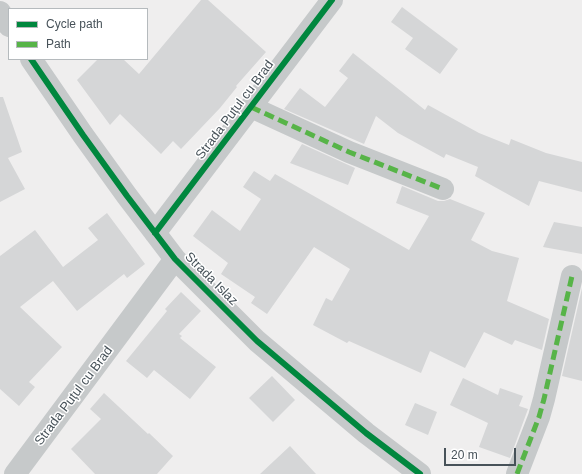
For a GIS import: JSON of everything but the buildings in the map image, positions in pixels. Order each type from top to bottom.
[{"type":"street","name":"Strada Puțul cu Brad","points":[[154,233],[332,0]]},
{"type":"street","points":[[0,12],[8,24]]},
{"type":"street","name":"Strada Islaz","points":[[33,60],[83,135],[154,233],[175,259],[257,341],[366,433],[420,474]]},
{"type":"street","points":[[251,107],[349,152],[443,189]]},
{"type":"street","name":"Strada Puțul cu Brad","points":[[15,474],[175,259]]},
{"type":"street","points":[[517,474],[539,417],[572,276]]},
{"type":"marked path","points":[[251,107],[349,152],[443,189]]},
{"type":"marked path","points":[[517,474],[539,417],[572,276]]},
{"type":"cycle path","points":[[155,233],[332,0]]},
{"type":"cycle path","points":[[32,60],[83,135],[175,259],[257,341],[366,433],[420,474]]}]
